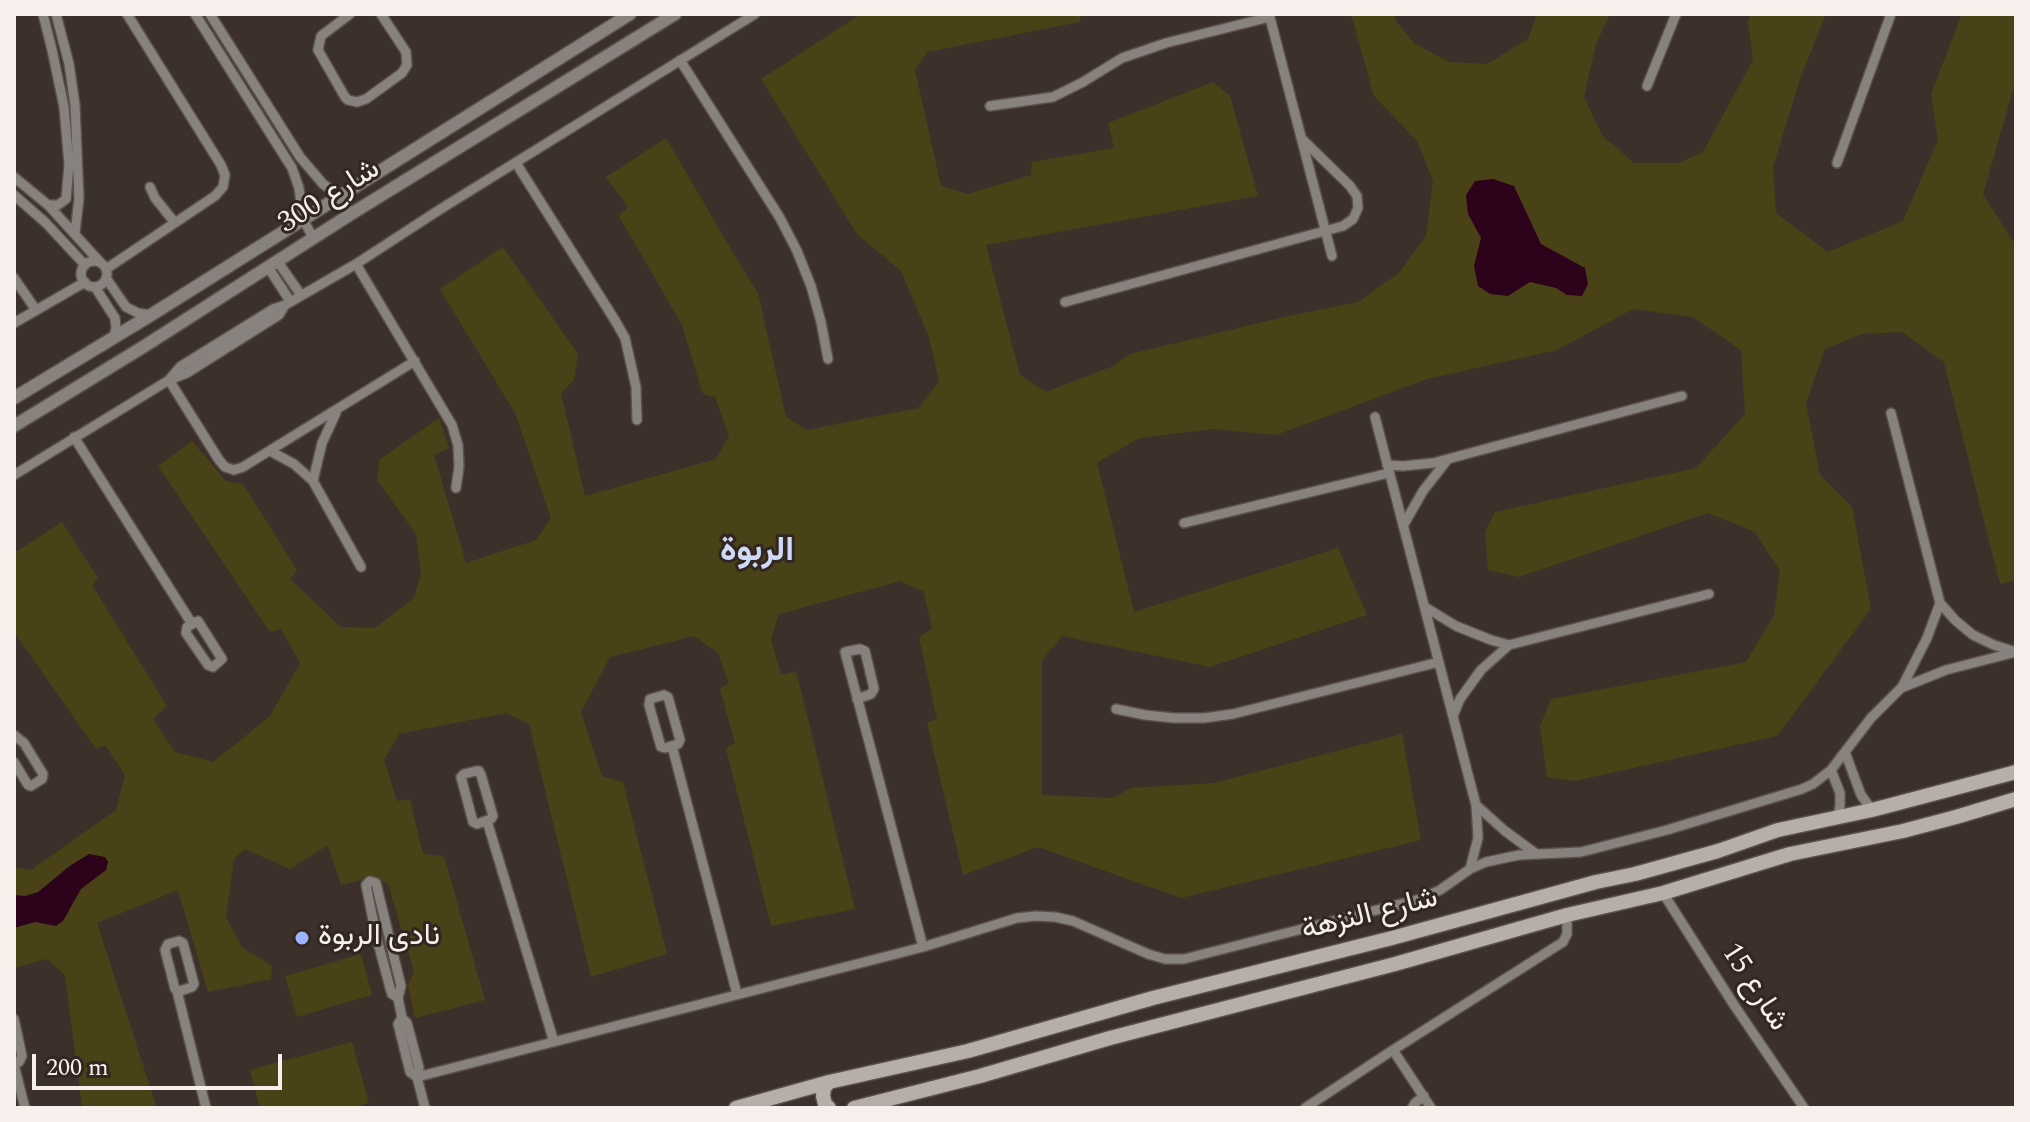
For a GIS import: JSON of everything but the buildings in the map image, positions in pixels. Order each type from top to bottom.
[{"type":"main road","name":"شارع النزهة","points":[[736,1108],[829,1082],[968,1051],[1153,998],[1392,938],[1718,851],[1778,830],[1872,810],[2016,772]]},
{"type":"main road","name":"شارع النزهة","points":[[854,1108],[1395,964],[1540,922],[1663,893],[1790,854],[1903,831],[2015,800]]},
{"type":"main road","points":[[1535,899],[1530,909],[1540,922]]},
{"type":"main road","points":[[1496,909],[1506,922],[1502,933]]},
{"type":"main road","points":[[829,1082],[823,1096],[829,1108]]},
{"type":"main road","points":[[783,1095],[797,1105]]},
{"type":"street","points":[[43,14],[64,107],[69,165],[66,199],[58,205],[48,205]]},
{"type":"street","points":[[56,14],[69,64],[75,105],[79,198],[75,233]]},
{"type":"street","points":[[104,270],[219,192],[224,181],[224,170],[127,14]]},
{"type":"street","points":[[195,14],[292,168],[299,188],[303,219],[313,238]]},
{"type":"street","points":[[210,14],[300,157],[340,196],[351,214]]},
{"type":"street","points":[[350,14],[321,36],[318,50],[345,97],[357,102],[402,73],[407,65],[406,52],[381,14]]},
{"type":"street","name":"شارع 300","points":[[14,398],[630,14]]},
{"type":"street","name":"شارع 300","points":[[14,426],[675,14]]},
{"type":"street","points":[[14,475],[169,380],[181,366],[273,309],[356,264],[755,14]]},
{"type":"street","points":[[1647,86],[1676,14]]},
{"type":"street","points":[[1837,163],[1891,14]]},
{"type":"street","points":[[990,106],[1053,97],[1122,58],[1269,16],[1332,256]]},
{"type":"street","points":[[214,45],[224,38]]},
{"type":"street","points":[[680,60],[780,218],[797,251],[818,310],[828,359]]},
{"type":"street","points":[[64,107],[75,105]]},
{"type":"street","points":[[1065,302],[1343,226],[1353,219],[1358,208],[1357,196],[1301,138]]},
{"type":"street","points":[[516,163],[625,338],[636,387],[637,420]]},
{"type":"street","points":[[299,188],[308,185],[314,174]]},
{"type":"street","points":[[14,177],[75,233],[104,270],[126,307],[151,315]]},
{"type":"street","points":[[150,187],[175,223]]},
{"type":"street","points":[[14,195],[46,223],[85,265]]},
{"type":"street","points":[[68,195],[79,198]]},
{"type":"street","points":[[104,270],[93,261],[85,265],[81,274],[85,282],[95,287],[115,318],[114,337]]},
{"type":"street","points":[[273,264],[301,295]]},
{"type":"street","points":[[273,264],[288,303]]},
{"type":"street","points":[[356,264],[452,425],[458,445],[456,488]]},
{"type":"street","points":[[95,287],[103,283],[104,270]]},
{"type":"street","points":[[14,278],[36,310]]},
{"type":"street","points":[[15,320],[85,282]]},
{"type":"street","points":[[169,380],[225,467],[234,470],[415,361]]},
{"type":"street","points":[[1184,523],[1682,396]]},
{"type":"street","points":[[313,481],[322,443],[339,409]]},
{"type":"street","points":[[1891,413],[1940,603],[1973,635],[2016,652]]},
{"type":"street","points":[[1375,417],[1476,805],[1478,838],[1470,869]]},
{"type":"street","points":[[74,437],[192,624]]},
{"type":"street","points":[[270,451],[294,464],[313,481],[361,567]]},
{"type":"street","points":[[1403,526],[1423,491],[1448,458]]},
{"type":"street","points":[[1453,716],[1460,699],[1481,670],[1509,645],[1709,594]]},
{"type":"street","points":[[417,1077],[923,947],[1017,918],[1045,916],[1073,921],[1148,954],[1165,959],[1184,959],[1420,899],[1440,890],[1470,869],[1503,857],[1581,852],[1667,830],[1802,789],[1831,770],[1871,718],[1901,688],[1923,647],[1940,603]]},
{"type":"street","points":[[1424,607],[1456,626],[1509,645]]},
{"type":"street","points":[[200,623],[221,656],[221,662],[213,667],[208,665],[186,633],[187,627],[192,624],[200,623]]},
{"type":"street","points":[[857,699],[871,694],[874,689],[865,651],[860,649],[845,652],[857,699],[923,947]]},
{"type":"street","points":[[1901,688],[1946,670],[2016,652]]},
{"type":"street","points":[[1116,709],[1174,718],[1233,714],[1439,662]]},
{"type":"street","points":[[664,695],[668,697],[680,736],[678,744],[672,746],[661,747],[650,699],[664,695]]},
{"type":"street","points":[[14,735],[24,743],[43,774],[42,779],[28,785],[14,762]]},
{"type":"street","points":[[672,746],[737,994]]},
{"type":"street","points":[[1845,752],[1861,795],[1872,810]]},
{"type":"street","points":[[1831,770],[1840,793],[1838,817]]},
{"type":"street","points":[[479,771],[481,775],[493,816],[487,821],[473,822],[461,781],[464,774],[479,771]]},
{"type":"street","points":[[1476,805],[1536,854]]},
{"type":"street","points":[[487,821],[554,1042]]},
{"type":"street","points":[[398,998],[392,994],[376,935],[366,885],[370,881],[376,883],[401,986],[398,998],[402,1018],[398,1024],[410,1072],[417,1077],[425,1108]]},
{"type":"street","name":"شارع 15","points":[[1663,893],[1804,1108]]},
{"type":"street","points":[[1305,1108],[1563,942],[1567,934],[1567,915]]},
{"type":"street","points":[[376,935],[388,932]]},
{"type":"street","points":[[177,991],[194,984],[183,943],[179,941],[168,944],[165,950],[206,1108]]},
{"type":"street","points":[[14,1019],[22,1056],[14,1064],[25,1108]]},
{"type":"street","points":[[1393,1050],[1428,1104]]},
{"type":"street","points":[[1412,1108],[1415,1103],[1428,1104]]},
{"type":"shaded area","points":[[861,14],[1081,14],[1080,22],[927,52],[915,70],[941,186],[967,194],[1031,175],[1032,162],[1114,148],[1108,123],[1213,82],[1230,96],[1258,196],[986,245],[1020,375],[1046,392],[1113,366],[1130,354],[1358,302],[1399,273],[1426,236],[1433,181],[1417,141],[1374,96],[1351,14],[1395,14],[1395,20],[1414,43],[1449,62],[1487,64],[1528,39],[1537,14],[1610,14],[1596,44],[1584,97],[1602,135],[1634,163],[1678,163],[1703,152],[1753,60],[1748,21],[1751,14],[1826,14],[1800,79],[1773,167],[1776,213],[1828,252],[1903,221],[1938,140],[1931,94],[1962,14],[2016,14],[2016,90],[2013,90],[1983,194],[2016,246],[2016,580],[2000,584],[1944,362],[1902,332],[1862,334],[1825,349],[1806,403],[1820,475],[1852,507],[1871,609],[1777,736],[1575,781],[1547,777],[1540,726],[1551,699],[1746,662],[1774,615],[1780,571],[1755,532],[1708,513],[1519,577],[1488,570],[1485,532],[1495,512],[1696,468],[1745,414],[1741,350],[1693,317],[1633,309],[1557,350],[1427,379],[1276,435],[1213,429],[1139,438],[1097,463],[1134,612],[1338,548],[1367,615],[1210,667],[1062,636],[1042,660],[1042,795],[1112,798],[1132,788],[1214,783],[1402,734],[1421,840],[1181,898],[1038,847],[963,875],[927,723],[937,719],[919,637],[932,629],[924,592],[900,581],[779,614],[771,639],[781,675],[796,671],[855,909],[771,926],[726,749],[735,743],[720,689],[729,683],[718,653],[694,636],[610,657],[581,712],[602,776],[623,782],[667,954],[591,977],[529,724],[506,713],[399,734],[384,760],[397,801],[410,799],[423,854],[444,856],[485,1000],[415,1018],[408,985],[414,972],[388,884],[373,877],[341,885],[328,845],[290,869],[245,849],[234,859],[226,917],[242,947],[272,966],[271,979],[208,992],[178,890],[97,923],[156,1105],[145,1108],[82,1108],[65,975],[47,959],[14,968],[14,867],[31,870],[116,810],[125,775],[105,745],[96,749],[14,632],[14,553],[62,522],[98,578],[92,585],[167,706],[153,719],[175,752],[213,762],[270,716],[300,663],[281,629],[270,632],[158,466],[192,441],[226,481],[243,484],[297,570],[290,579],[341,627],[375,628],[414,598],[421,574],[416,534],[377,480],[380,459],[439,418],[449,448],[434,455],[466,563],[536,540],[551,518],[515,413],[440,289],[503,247],[578,354],[574,380],[561,393],[585,496],[716,459],[729,436],[715,397],[703,394],[682,325],[619,216],[628,207],[606,177],[666,138],[758,293],[786,417],[807,430],[918,408],[939,381],[929,337],[901,271],[857,234],[761,79]]},
{"type":"shaded area","points":[[1493,179],[1514,186],[1541,244],[1585,268],[1588,284],[1582,296],[1567,295],[1556,288],[1530,282],[1508,296],[1490,294],[1478,286],[1474,266],[1481,238],[1468,214],[1466,195],[1475,181]]},
{"type":"shaded area","points":[[89,854],[105,857],[108,862],[106,870],[81,889],[63,921],[56,926],[35,922],[14,928],[14,895],[38,892]]},
{"type":"shaded area","points":[[361,954],[372,995],[297,1017],[285,976]]},
{"type":"shaded area","points":[[352,1042],[369,1103],[352,1108],[260,1108],[250,1070]]},
{"type":"place","name":"نادى الربوة","points":[[302,938]]},
{"type":"district","name":"الربوة","points":[[757,553]]}]
